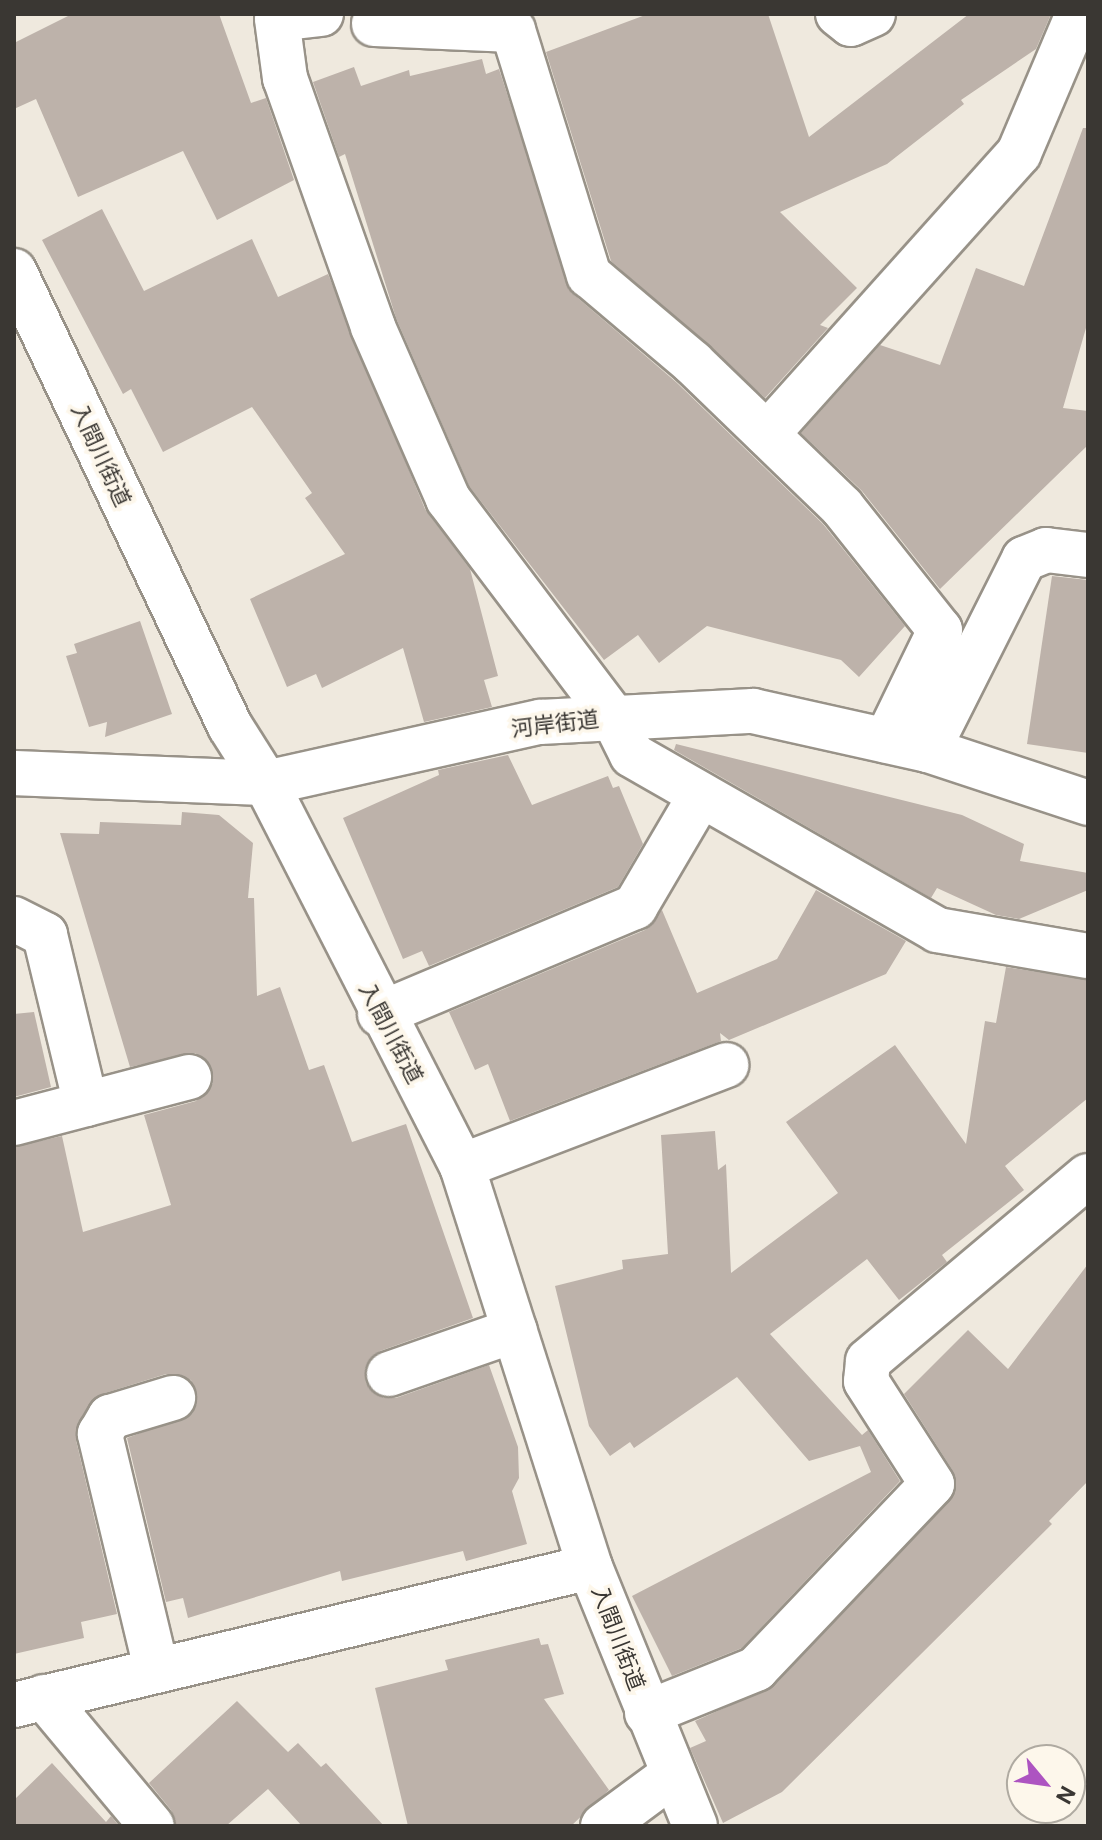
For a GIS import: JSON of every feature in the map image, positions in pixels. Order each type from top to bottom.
[{"type":"street","points":[[886,741],[940,630],[842,507],[767,434],[589,275],[513,30],[324,14],[277,19],[285,78],[373,327],[448,499],[613,717],[632,755],[937,930],[1088,956]]},
{"type":"street","points":[[838,14],[851,24],[873,14]]},
{"type":"street","points":[[767,434],[1019,153],[1078,14]]},
{"type":"street","name":"入間川街道","points":[[14,271],[230,726],[266,783],[380,1014],[462,1166],[590,1567],[695,1826]]},
{"type":"street","points":[[928,750],[1024,559],[1046,550],[1088,555]]},
{"type":"street","name":"河岸街道","points":[[14,773],[266,783],[540,722],[753,711],[928,750],[1088,803]]},
{"type":"street","points":[[380,1014],[635,907],[700,796]]},
{"type":"street","points":[[14,919],[45,935],[86,1104]]},
{"type":"street","points":[[462,1166],[726,1065]]},
{"type":"street","points":[[14,1123],[189,1077]]},
{"type":"street","points":[[647,1713],[756,1669],[932,1484],[866,1381],[868,1361],[1088,1176]]},
{"type":"street","points":[[389,1374],[515,1330]]},
{"type":"street","points":[[156,1668],[100,1434],[110,1417],[173,1398]]},
{"type":"street","points":[[152,1826],[29,1701],[156,1668],[590,1567]]},
{"type":"street","points":[[603,1826],[672,1775]]},
{"type":"building","points":[[72,14],[219,14],[251,103],[266,98],[294,180],[217,220],[183,151],[78,197],[36,99],[14,109],[14,43]]},
{"type":"building","points":[[648,14],[768,14],[809,137],[969,14],[1051,14],[1036,49],[961,100],[964,104],[887,164],[780,212],[857,288],[820,325],[828,328],[765,398],[611,261],[546,52]]},
{"type":"building","points":[[482,59],[486,74],[499,69],[572,293],[676,382],[823,524],[905,626],[859,677],[841,660],[707,626],[659,663],[638,635],[604,660],[469,486],[396,318],[345,154],[339,157],[313,82],[354,67],[361,86],[409,70],[410,76]]},
{"type":"building","points":[[1083,128],[1088,128],[1088,321],[1063,408],[1088,411],[1088,445],[940,589],[862,491],[801,433],[880,345],[940,365],[976,268],[1024,286]]},
{"type":"building","points":[[102,209],[144,291],[252,239],[278,297],[328,274],[425,509],[470,569],[498,676],[484,680],[492,707],[424,722],[403,648],[322,688],[316,674],[287,687],[250,599],[345,554],[305,498],[312,493],[252,407],[163,452],[131,389],[123,394],[42,240]]},
{"type":"building","points":[[1052,576],[1088,580],[1088,753],[1027,744]]},
{"type":"building","points":[[140,621],[172,714],[105,737],[107,722],[89,727],[66,656],[77,653],[74,644]]},
{"type":"building","points":[[676,744],[962,815],[1024,844],[1020,861],[1088,873],[1088,890],[1019,919],[996,915],[937,888],[931,898],[674,750]]},
{"type":"building","points":[[508,755],[532,805],[608,776],[613,788],[619,786],[643,844],[618,887],[429,966],[422,951],[403,959],[343,818],[439,775],[438,770]]},
{"type":"building","points":[[182,812],[219,815],[253,843],[248,898],[254,898],[257,996],[280,987],[309,1070],[324,1065],[352,1142],[406,1124],[473,1318],[380,1351],[365,1369],[366,1383],[384,1398],[396,1398],[489,1365],[518,1447],[519,1478],[512,1491],[527,1544],[466,1561],[463,1551],[342,1581],[340,1571],[188,1618],[183,1598],[166,1602],[127,1438],[192,1414],[197,1403],[191,1380],[166,1374],[102,1394],[78,1422],[76,1440],[117,1614],[81,1622],[84,1638],[14,1654],[14,1147],[62,1136],[83,1232],[171,1205],[144,1115],[196,1101],[213,1083],[207,1060],[195,1053],[130,1067],[60,833],[99,834],[100,822],[181,825]]},
{"type":"building","points":[[816,890],[906,941],[886,974],[729,1040],[720,1033],[721,1041],[510,1121],[488,1064],[475,1070],[449,1012],[645,930],[662,910],[697,993],[777,959]]},
{"type":"building","points":[[1006,967],[1088,980],[1088,1098],[1005,1166],[1024,1190],[942,1255],[947,1262],[899,1300],[867,1259],[770,1334],[862,1435],[868,1430],[900,1481],[742,1648],[672,1676],[632,1596],[871,1472],[860,1446],[809,1461],[737,1377],[634,1448],[630,1442],[610,1456],[589,1426],[555,1286],[623,1269],[622,1260],[668,1254],[661,1135],[715,1131],[718,1170],[726,1164],[731,1273],[838,1193],[786,1122],[895,1045],[966,1144],[985,1021],[996,1023]]},
{"type":"building","points":[[34,1012],[51,1087],[14,1097],[14,1014]]},
{"type":"building","points":[[1088,1264],[1088,1481],[1049,1521],[1052,1524],[782,1792],[723,1823],[690,1748],[706,1741],[695,1721],[774,1686],[955,1492],[953,1471],[904,1394],[968,1330],[1008,1369]]},
{"type":"building","points":[[539,1638],[541,1645],[548,1644],[564,1694],[544,1699],[609,1790],[571,1826],[408,1826],[375,1688],[448,1670],[445,1660]]},
{"type":"building","points":[[237,1701],[288,1752],[298,1743],[321,1767],[326,1763],[384,1826],[302,1826],[268,1789],[226,1826],[176,1826],[171,1810],[149,1783]]},
{"type":"building","points":[[52,1763],[106,1822],[111,1816],[119,1826],[14,1826],[14,1800]]}]
